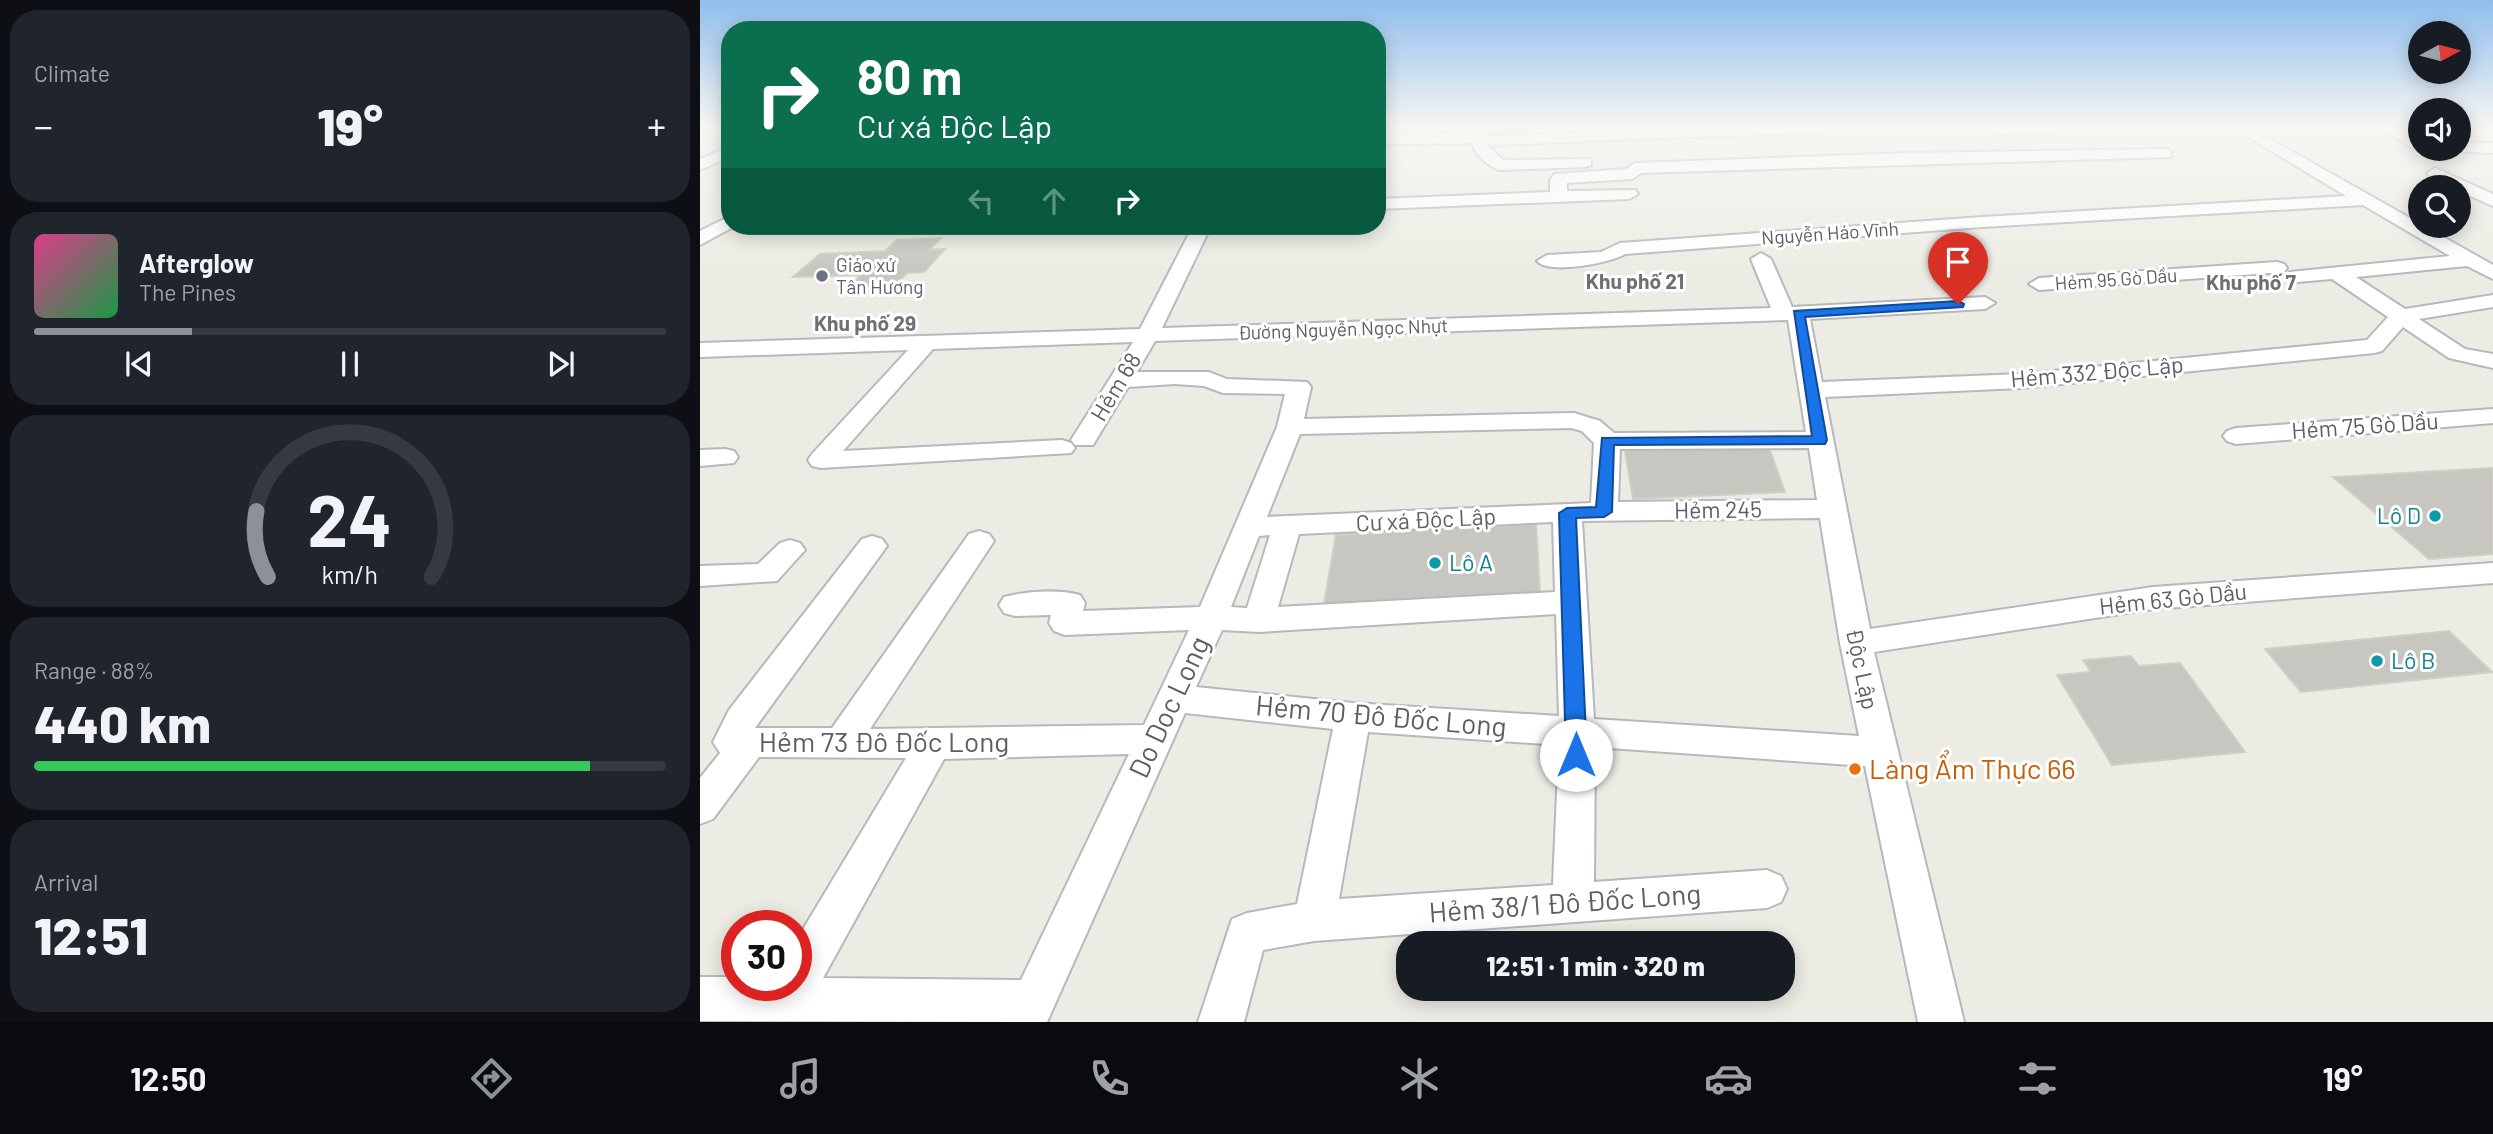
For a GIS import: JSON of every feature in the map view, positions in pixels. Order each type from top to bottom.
[{"type":"street","points":[[1559,197],[1560,178],[1595,175]]},
{"type":"street","points":[[2323,175],[2493,273]]},
{"type":"street","points":[[2471,182],[2493,181]]},
{"type":"street","points":[[2471,191],[2493,201]]},
{"type":"street","points":[[1386,204],[1629,194]]},
{"type":"street","name":"Nguyễn Háo Vĩnh","points":[[1547,261],[1605,258],[1620,248],[1875,229],[2367,200]]},
{"type":"street","points":[[700,227],[721,224]]},
{"type":"street","points":[[700,239],[721,226]]},
{"type":"street","name":"Hẻm 68","points":[[928,342],[821,460],[1073,444],[1148,335],[1198,235]]},
{"type":"street","name":"Độc Lập","points":[[1761,259],[1791,314],[1812,390],[1856,643],[1941,1022]]},
{"type":"street","points":[[2297,276],[2470,260]]},
{"type":"street","name":"Hẻm 95 Gò Dầu","points":[[2039,284],[2277,268]]},
{"type":"street","points":[[2337,273],[2416,328],[2470,360],[2493,361]]},
{"type":"street","points":[[2402,316],[2493,301]]},
{"type":"street","name":"Đường Nguyễn Ngọc Nhựt","points":[[700,350],[1791,314],[1985,303]]},
{"type":"street","name":"Hẻm 332 Độc Lập","points":[[1812,390],[2021,381],[2374,346],[2402,316]]},
{"type":"street","points":[[700,371],[729,349]]},
{"type":"street","name":"Do Doc Long","points":[[1028,1012],[1211,618],[1290,427],[1299,387],[1223,386],[1209,379],[1175,377],[1119,380]]},
{"type":"street","name":"Hẻm 75 Gò Dầu","points":[[2236,436],[2493,416]]},
{"type":"street","points":[[1290,427],[1563,420],[1591,426],[1607,441],[1820,440]]},
{"type":"street","points":[[1604,512],[1607,441]]},
{"type":"street","name":"Hẻm 245","points":[[1604,512],[1832,509]]},
{"type":"street","name":"Cư xá Độc Lập","points":[[1248,527],[1604,512]]},
{"type":"street","points":[[1567,513],[1577,730],[1573,901]]},
{"type":"street","points":[[1259,620],[1287,526]]},
{"type":"street","points":[[842,742],[979,541]]},
{"type":"street","name":"Hẻm 73 Đô Đốc Long","points":[[872,546],[741,720],[731,742],[934,744],[1154,739]]},
{"type":"street","points":[[700,576],[766,574],[790,550]]},
{"type":"street","name":"Hẻm 63 Gò Dầu","points":[[1856,643],[2153,598],[2493,573]]},
{"type":"street","points":[[1015,605],[1069,603],[1065,623],[1211,618],[1259,620],[1572,602]]},
{"type":"street","name":"Hẻm 70 Đô Đốc Long","points":[[1174,698],[1353,717],[1880,752]]},
{"type":"street","points":[[1314,921],[1353,717]]},
{"type":"street","points":[[700,807],[750,742]]},
{"type":"street","points":[[812,956],[934,744]]},
{"type":"street","name":"Hẻm 38/1 Đô Đốc Long","points":[[1221,1022],[1247,933],[1314,921],[1767,889]]},
{"type":"street","points":[[812,991],[1028,1012]]},
{"type":"street","points":[[700,999],[721,997]]},
{"type":"building","points":[[941,238],[929,250],[945,249],[924,272],[907,273],[895,285],[848,287],[861,275],[793,277],[820,254],[885,251],[897,240]]},
{"type":"building","points":[[1768,445],[1785,492],[1633,499],[1625,451]]},
{"type":"building","name":"Lô D","points":[[2493,468],[2493,554],[2429,559],[2333,477]]},
{"type":"building","name":"Lô A","points":[[1536,524],[1540,592],[1324,604],[1336,535]]},
{"type":"building","name":"Lô B","points":[[2449,631],[2492,672],[2301,692],[2265,649]]},
{"type":"building","points":[[2131,656],[2139,666],[2180,663],[2245,752],[2112,765],[2057,675],[2091,672],[2083,660]]},
{"type":"place","name":"Giáo xứ Tân Hương","points":[[822,276]]},
{"type":"place","name":"Lô D","points":[[2435,516]]},
{"type":"place","name":"Lô A","points":[[1435,563]]},
{"type":"place","name":"Lô B","points":[[2377,661]]},
{"type":"place","name":"Làng Ẩm Thực 66","points":[[1855,769]]},
{"type":"district","name":"Khu phố 21","points":[[1635,282]]},
{"type":"district","name":"Khu phố 7","points":[[2251,283]]},
{"type":"district","name":"Khu phố 29","points":[[865,324]]},
{"type":"route","points":[[1576,755],[1567,513],[1604,512],[1607,441],[1820,440],[1798,313],[1958,304]]}]
